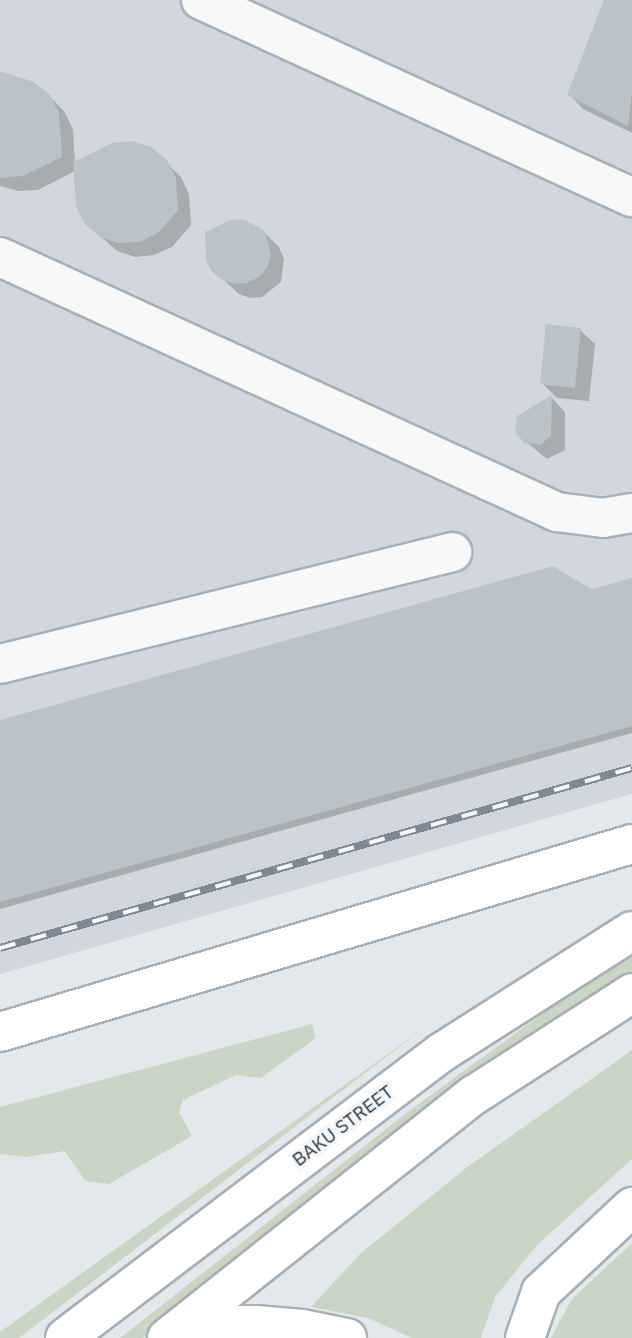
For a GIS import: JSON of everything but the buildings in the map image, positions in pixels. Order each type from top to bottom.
[{"type":"main road","points":[[0,1032],[632,844]]},
{"type":"main road","name":"BAKU STREET","points":[[65,1338],[442,1052],[632,931]]},
{"type":"main road","points":[[168,1337],[474,1095],[632,993]]},
{"type":"main road","points":[[525,1338],[541,1292],[632,1207]]},
{"type":"main road","points":[[168,1337],[230,1325],[256,1325],[302,1329],[347,1338]]},
{"type":"lane","points":[[201,0],[632,197]]},
{"type":"lane","points":[[0,257],[557,512],[603,518],[632,513]]},
{"type":"lane","points":[[0,664],[452,552]]},
{"type":"shaded area","points":[[0,0],[632,0],[632,794],[0,974]]},
{"type":"green space","points":[[632,955],[632,971],[478,1080],[143,1338],[120,1338],[409,1111],[580,986]]},
{"type":"green space","points":[[312,1024],[316,1038],[261,1078],[236,1075],[183,1100],[179,1112],[192,1136],[109,1184],[85,1181],[65,1151],[26,1157],[0,1154],[0,1107]]},
{"type":"green space","points":[[420,1031],[19,1338],[0,1338],[0,1332]]},
{"type":"green space","points":[[632,1050],[632,1159],[537,1245],[495,1297],[481,1338],[412,1338],[368,1318],[311,1307],[360,1254],[466,1168]]},
{"type":"green space","points":[[632,1243],[632,1338],[551,1338],[572,1299]]},
{"type":"railway","points":[[0,948],[632,768]]}]
